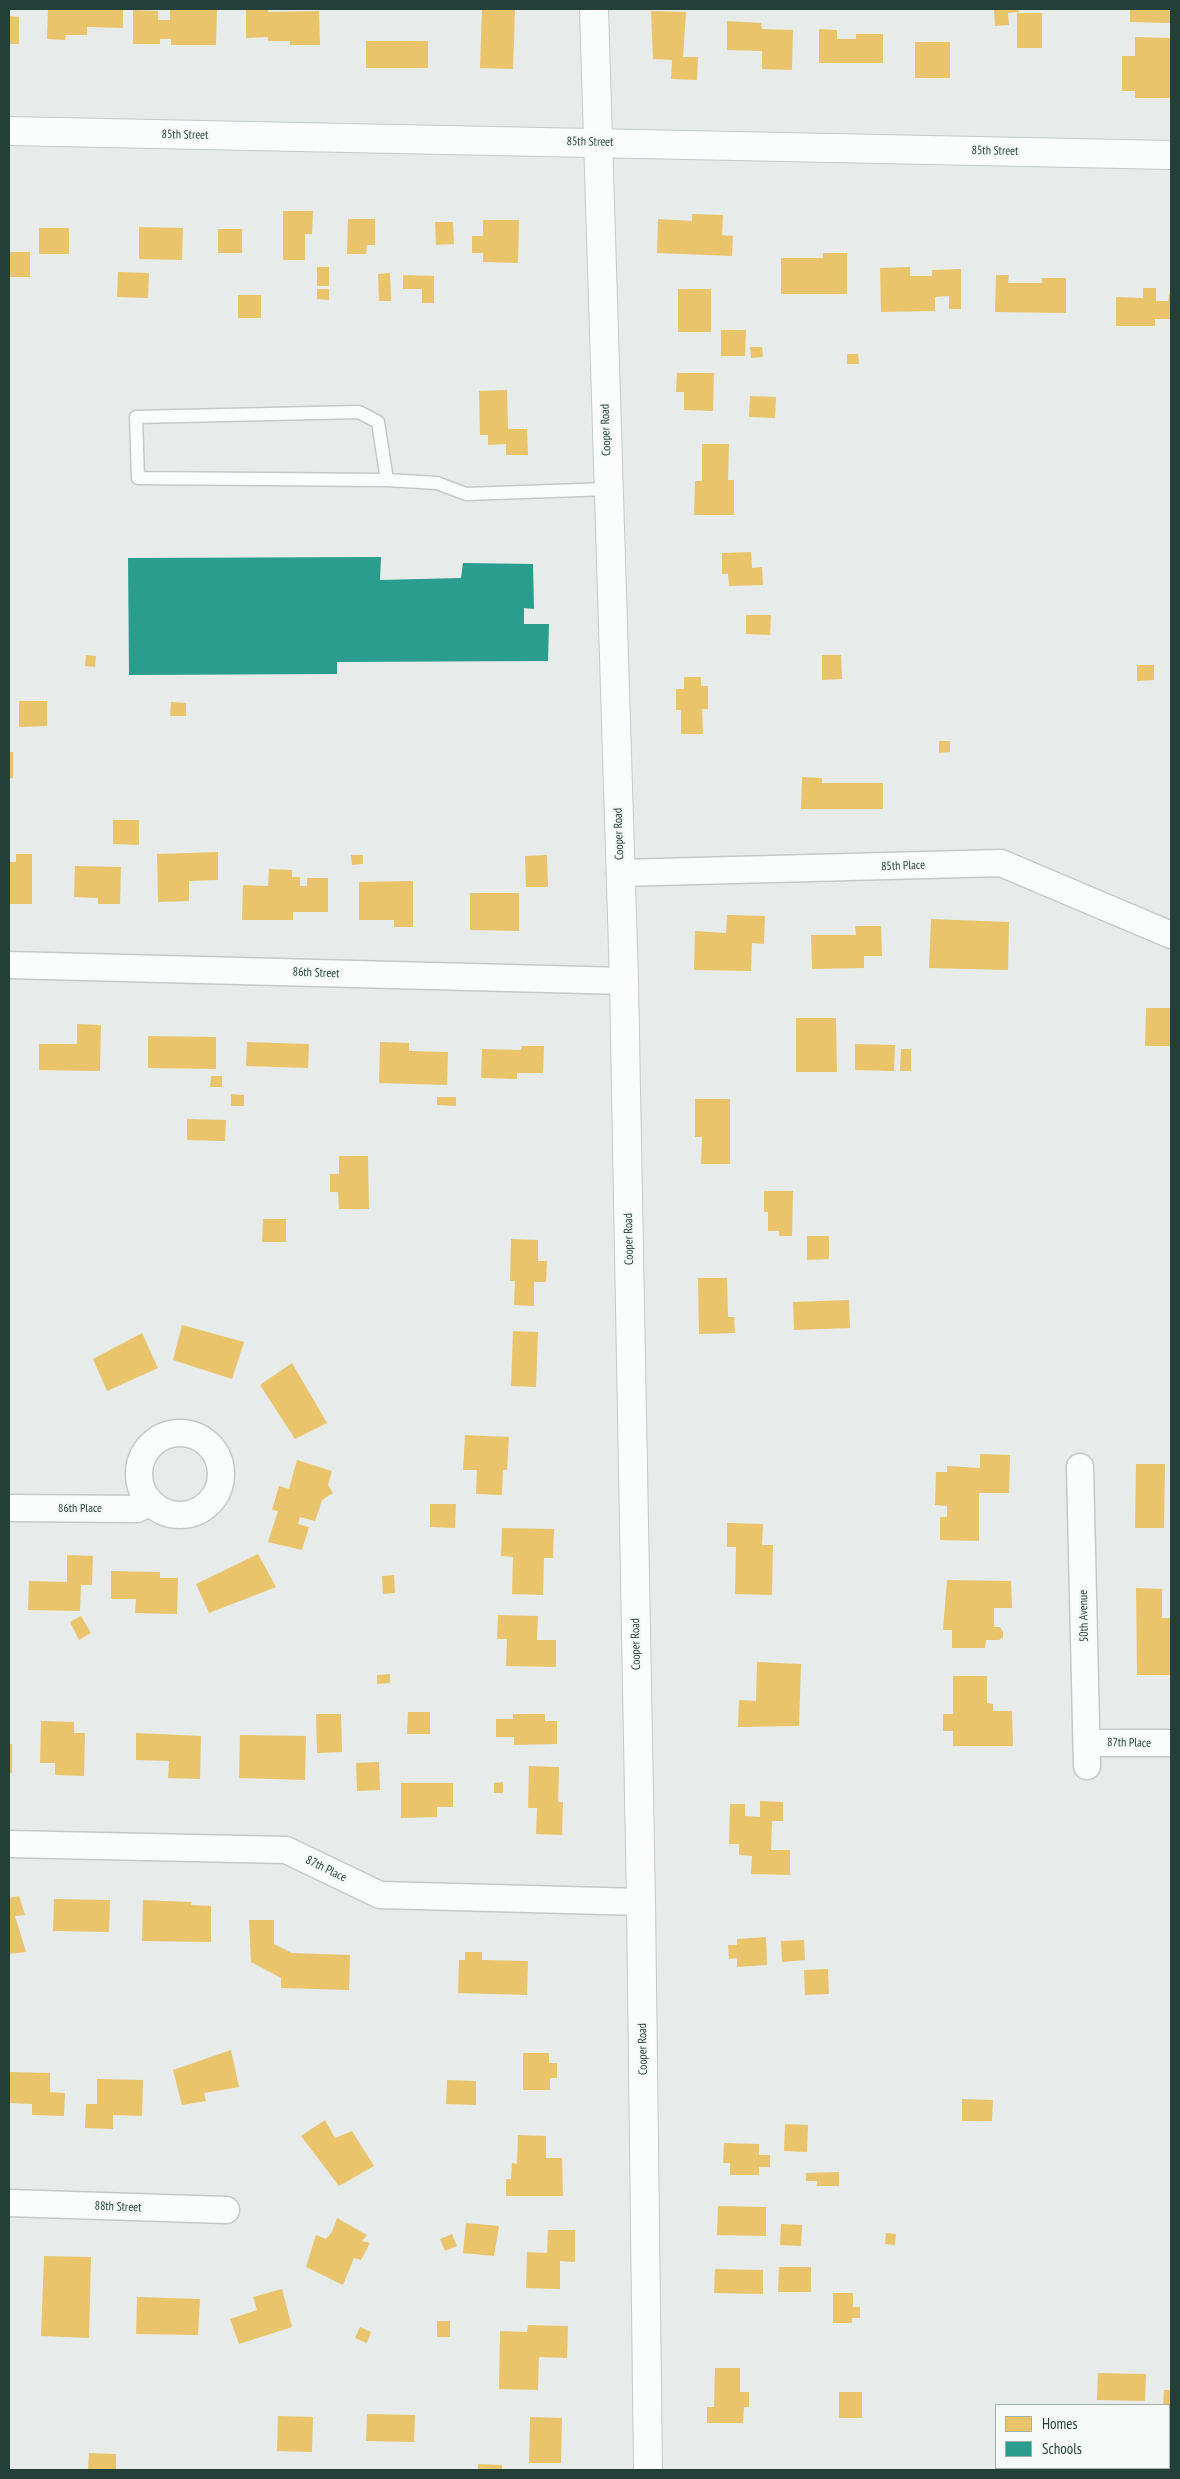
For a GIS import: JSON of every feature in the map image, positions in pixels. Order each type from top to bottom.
[{"type":"street","name":"Cooper Road","points":[[594,9],[624,981],[641,1902],[648,2470]]},
{"type":"street","name":"85th Street","points":[[9,131],[1171,155]]},
{"type":"street","name":"85th Place","points":[[620,874],[1001,863],[1171,935]]},
{"type":"street","name":"86th Street","points":[[9,965],[624,981]]},
{"type":"street","name":"50th Avenue","points":[[1080,1467],[1087,1754]]},
{"type":"street","name":"86th Place","points":[[9,1508],[137,1509],[150,1502]]},
{"type":"street","name":"87th Place","points":[[1087,1754],[1171,1743]]},
{"type":"street","name":"87th Place","points":[[9,1844],[286,1850],[380,1896],[641,1902]]},
{"type":"street","name":"88th Street","points":[[9,2203],[226,2210]]},
{"type":"lane","points":[[386,480],[378,422],[359,412],[136,417],[138,478],[386,480],[437,483],[466,494],[608,489]]},
{"type":"building: Homes","points":[[48,9],[123,9],[123,28],[87,27],[87,35],[66,35],[65,40],[47,39]]},
{"type":"building: Homes","points":[[170,9],[217,9],[216,45],[171,45],[171,39],[160,39],[160,44],[133,44],[133,10],[158,11],[158,20],[170,20]]},
{"type":"building: Homes","points":[[246,9],[268,9],[268,12],[319,11],[320,45],[290,45],[290,41],[268,41],[268,37],[246,38]]},
{"type":"building: Homes","points":[[482,9],[515,9],[513,69],[480,68]]},
{"type":"building: Homes","points":[[994,9],[1019,9],[1019,12],[1008,13],[1009,25],[995,26]]},
{"type":"building: Homes","points":[[1130,9],[1171,9],[1171,23],[1130,22]]},
{"type":"building: Homes","points":[[651,11],[686,12],[683,57],[698,57],[697,80],[671,79],[672,60],[653,59]]},
{"type":"building: Homes","points":[[1017,13],[1042,13],[1042,48],[1017,48]]},
{"type":"building: Homes","points":[[9,16],[19,17],[19,44],[9,44]]},
{"type":"building: Homes","points":[[727,21],[761,23],[762,29],[793,30],[792,70],[762,69],[762,51],[727,50]]},
{"type":"building: Homes","points":[[819,29],[837,30],[837,39],[856,39],[856,34],[883,34],[883,63],[819,63]]},
{"type":"building: Homes","points":[[1135,37],[1171,38],[1171,98],[1135,98],[1135,91],[1122,91],[1122,56],[1135,56]]},
{"type":"building: Homes","points":[[366,41],[428,41],[428,68],[366,68]]},
{"type":"building: Homes","points":[[915,42],[950,42],[950,78],[915,78]]},
{"type":"building: Homes","points":[[283,211],[313,211],[312,234],[305,234],[305,260],[283,260]]},
{"type":"building: Homes","points":[[692,214],[723,215],[722,235],[733,236],[732,256],[657,253],[658,219],[692,221]]},
{"type":"building: Homes","points":[[348,219],[375,219],[375,245],[367,245],[366,254],[347,254]]},
{"type":"building: Homes","points":[[483,220],[519,220],[518,263],[483,262],[483,253],[472,253],[472,236],[483,236]]},
{"type":"building: Homes","points":[[435,222],[453,222],[454,244],[436,245]]},
{"type":"building: Homes","points":[[139,227],[183,228],[182,260],[139,259]]},
{"type":"building: Homes","points":[[39,228],[69,228],[69,254],[39,254]]},
{"type":"building: Homes","points":[[218,229],[242,229],[242,253],[218,253]]},
{"type":"building: Homes","points":[[9,252],[30,252],[30,277],[9,277]]},
{"type":"building: Homes","points":[[823,253],[847,253],[847,294],[781,294],[781,258],[823,258]]},
{"type":"building: Homes","points":[[317,267],[329,267],[329,286],[317,286]]},
{"type":"building: Homes","points":[[910,267],[910,276],[932,276],[932,270],[961,269],[961,309],[949,309],[949,296],[935,297],[935,311],[881,312],[880,268]]},
{"type":"building: Homes","points":[[118,272],[149,273],[148,298],[117,297]]},
{"type":"building: Homes","points":[[390,273],[391,301],[379,301],[378,274]]},
{"type":"building: Homes","points":[[403,275],[434,276],[434,303],[422,303],[422,289],[403,289]]},
{"type":"building: Homes","points":[[996,275],[1009,275],[1008,283],[1042,283],[1042,278],[1066,278],[1066,313],[995,312]]},
{"type":"building: Homes","points":[[1143,288],[1156,288],[1156,301],[1168,301],[1169,294],[1171,294],[1171,319],[1155,319],[1155,326],[1116,326],[1116,297],[1143,298]]},
{"type":"building: Homes","points":[[317,289],[329,289],[329,300],[317,299]]},
{"type":"building: Homes","points":[[678,289],[711,289],[711,332],[678,332]]},
{"type":"building: Homes","points":[[238,295],[261,295],[261,318],[238,318]]},
{"type":"building: Homes","points":[[721,330],[746,330],[745,356],[721,356]]},
{"type":"building: Homes","points":[[750,347],[762,347],[763,357],[751,358]]},
{"type":"building: Homes","points":[[847,354],[858,354],[859,364],[847,364]]},
{"type":"building: Homes","points":[[677,373],[714,373],[713,411],[684,410],[684,392],[676,392]]},
{"type":"building: Homes","points":[[507,390],[508,429],[527,429],[528,455],[506,455],[506,444],[488,445],[488,435],[480,435],[479,391]]},
{"type":"building: Homes","points":[[750,396],[776,397],[775,418],[749,417]]},
{"type":"building: Homes","points":[[702,444],[729,444],[728,480],[734,480],[734,515],[694,515],[695,481],[702,481]]},
{"type":"building: Homes","points":[[751,552],[752,568],[762,567],[763,585],[729,586],[728,574],[722,574],[722,553]]},
{"type":"building: Homes","points":[[746,615],[771,615],[770,635],[746,634]]},
{"type":"building: Homes","points":[[86,655],[96,656],[95,667],[85,666]]},
{"type":"building: Homes","points":[[822,655],[841,655],[842,679],[822,680]]},
{"type":"building: Homes","points":[[1137,665],[1154,665],[1154,680],[1137,681]]},
{"type":"building: Homes","points":[[684,677],[701,677],[701,686],[708,686],[708,709],[702,709],[703,734],[681,734],[681,710],[676,710],[676,689],[684,689]]},
{"type":"building: Homes","points":[[19,701],[47,701],[47,726],[19,727]]},
{"type":"building: Homes","points":[[171,702],[186,703],[186,716],[170,716]]},
{"type":"building: Homes","points":[[939,741],[950,741],[950,752],[939,753]]},
{"type":"building: Homes","points":[[9,752],[13,752],[13,778],[9,779]]},
{"type":"building: Homes","points":[[802,777],[822,778],[822,783],[883,783],[883,809],[801,809]]},
{"type":"building: Homes","points":[[113,820],[139,820],[139,845],[113,844]]},
{"type":"building: Homes","points":[[218,852],[218,880],[189,881],[189,901],[158,902],[157,854]]},
{"type":"building: Homes","points":[[16,854],[32,854],[32,904],[9,904],[9,862],[16,862]]},
{"type":"building: Homes","points":[[351,855],[363,855],[363,864],[352,865]]},
{"type":"building: Homes","points":[[547,855],[548,887],[526,887],[525,856]]},
{"type":"building: Homes","points":[[75,866],[121,867],[120,904],[98,904],[98,898],[74,897]]},
{"type":"building: Homes","points":[[269,869],[292,870],[292,877],[300,877],[300,886],[307,886],[307,878],[328,878],[328,912],[293,912],[293,920],[242,920],[243,885],[268,886]]},
{"type":"building: Homes","points":[[413,881],[413,927],[394,927],[394,920],[359,920],[359,882]]},
{"type":"building: Homes","points":[[470,893],[519,893],[519,931],[470,930]]},
{"type":"building: Homes","points":[[727,915],[765,916],[764,944],[752,943],[751,971],[694,970],[695,931],[726,933]]},
{"type":"building: Homes","points":[[931,919],[1009,922],[1008,970],[929,968]]},
{"type":"building: Homes","points":[[855,926],[881,926],[882,956],[864,956],[864,968],[812,969],[811,935],[856,935]]},
{"type":"building: Homes","points":[[1146,1008],[1171,1008],[1171,1046],[1145,1046]]},
{"type":"building: Homes","points":[[796,1018],[836,1018],[837,1072],[796,1072]]},
{"type":"building: Homes","points":[[77,1024],[101,1025],[100,1071],[39,1070],[39,1044],[77,1044]]},
{"type":"building: Homes","points":[[148,1036],[216,1037],[216,1069],[148,1068]]},
{"type":"building: Homes","points":[[247,1042],[309,1044],[308,1068],[246,1066]]},
{"type":"building: Homes","points":[[380,1042],[409,1043],[409,1051],[448,1052],[447,1085],[379,1083]]},
{"type":"building: Homes","points":[[855,1044],[895,1045],[894,1071],[855,1070]]},
{"type":"building: Homes","points":[[522,1046],[544,1046],[543,1073],[517,1073],[517,1079],[481,1078],[482,1049],[521,1050]]},
{"type":"building: Homes","points":[[901,1049],[911,1049],[911,1071],[900,1071]]},
{"type":"building: Homes","points":[[211,1076],[222,1076],[222,1087],[210,1087]]},
{"type":"building: Homes","points":[[231,1094],[244,1095],[244,1106],[231,1106]]},
{"type":"building: Homes","points":[[437,1097],[456,1097],[456,1106],[437,1105]]},
{"type":"building: Homes","points":[[695,1099],[730,1099],[730,1164],[701,1164],[702,1137],[695,1137]]},
{"type":"building: Homes","points":[[187,1119],[226,1120],[225,1141],[187,1140]]},
{"type":"building: Homes","points":[[339,1156],[368,1156],[369,1209],[339,1209],[338,1192],[330,1192],[330,1174],[339,1174]]},
{"type":"building: Homes","points":[[764,1191],[793,1191],[792,1236],[779,1236],[779,1231],[768,1231],[768,1212],[764,1212]]},
{"type":"building: Homes","points":[[263,1219],[286,1219],[286,1242],[262,1242]]},
{"type":"building: Homes","points":[[807,1236],[829,1236],[829,1259],[807,1260]]},
{"type":"building: Homes","points":[[511,1239],[538,1240],[538,1261],[547,1261],[546,1282],[534,1282],[534,1306],[514,1305],[515,1281],[510,1281]]},
{"type":"building: Homes","points":[[698,1278],[727,1278],[728,1317],[734,1317],[735,1333],[699,1334]]},
{"type":"building: Homes","points":[[849,1300],[850,1328],[794,1330],[793,1302]]},
{"type":"building: Homes","points":[[182,1325],[244,1342],[232,1379],[173,1360]]},
{"type":"building: Homes","points":[[513,1331],[538,1332],[536,1387],[511,1386]]},
{"type":"building: Homes","points":[[142,1333],[158,1368],[107,1391],[93,1359]]},
{"type":"building: Homes","points":[[292,1363],[327,1423],[295,1439],[260,1385]]},
{"type":"building: Homes","points":[[465,1435],[509,1437],[507,1470],[503,1470],[502,1495],[476,1494],[477,1470],[463,1470]]},
{"type":"building: Homes","points":[[980,1454],[1010,1455],[1009,1493],[979,1493],[979,1541],[940,1540],[940,1517],[947,1517],[947,1506],[935,1505],[936,1472],[947,1472],[947,1466],[980,1468]]},
{"type":"building: Homes","points":[[297,1460],[332,1471],[328,1485],[333,1493],[322,1500],[315,1521],[300,1517],[298,1524],[309,1527],[302,1550],[268,1542],[278,1511],[272,1510],[279,1486],[289,1489]]},
{"type":"building: Homes","points":[[1136,1464],[1165,1464],[1164,1528],[1135,1528]]},
{"type":"building: Homes","points":[[430,1504],[456,1504],[455,1528],[430,1527]]},
{"type":"building: Homes","points":[[727,1523],[763,1524],[762,1545],[773,1545],[772,1595],[735,1594],[736,1547],[727,1547]]},
{"type":"building: Homes","points":[[502,1528],[554,1529],[553,1558],[544,1558],[543,1595],[512,1594],[513,1557],[501,1556]]},
{"type":"building: Homes","points":[[258,1554],[276,1587],[209,1613],[196,1584]]},
{"type":"building: Homes","points":[[67,1555],[93,1556],[92,1585],[81,1585],[80,1611],[28,1610],[29,1581],[67,1582]]},
{"type":"building: Homes","points":[[111,1571],[160,1572],[160,1578],[178,1578],[177,1614],[135,1613],[136,1599],[111,1599]]},
{"type":"building: Homes","points":[[394,1575],[395,1593],[383,1594],[382,1576]]},
{"type":"building: Homes","points":[[947,1580],[1011,1581],[1012,1608],[994,1608],[994,1627],[1000,1627],[1003,1637],[999,1640],[986,1640],[985,1648],[952,1648],[952,1630],[943,1630]]},
{"type":"building: Homes","points":[[1136,1588],[1162,1589],[1162,1618],[1171,1618],[1171,1675],[1137,1675]]},
{"type":"building: Homes","points":[[498,1615],[538,1616],[537,1640],[556,1640],[556,1667],[506,1666],[507,1639],[497,1639]]},
{"type":"building: Homes","points":[[81,1616],[91,1633],[79,1640],[70,1622]]},
{"type":"building: Homes","points":[[757,1662],[801,1664],[799,1726],[738,1727],[739,1700],[756,1701]]},
{"type":"building: Homes","points":[[390,1674],[390,1683],[377,1684],[377,1675]]},
{"type":"building: Homes","points":[[953,1676],[987,1676],[987,1703],[993,1704],[993,1711],[1012,1711],[1013,1746],[953,1746],[953,1731],[943,1731],[943,1714],[953,1714]]},
{"type":"building: Homes","points":[[408,1712],[430,1712],[430,1734],[407,1734]]},
{"type":"building: Homes","points":[[316,1714],[341,1714],[342,1752],[317,1753]]},
{"type":"building: Homes","points":[[513,1714],[545,1714],[545,1721],[557,1721],[557,1744],[514,1745],[514,1737],[496,1737],[496,1719],[513,1719]]},
{"type":"building: Homes","points":[[41,1721],[74,1722],[74,1733],[85,1733],[84,1776],[55,1775],[55,1763],[40,1763]]},
{"type":"building: Homes","points":[[136,1733],[201,1736],[200,1779],[168,1778],[169,1761],[136,1760]]},
{"type":"building: Homes","points":[[240,1735],[306,1736],[305,1780],[239,1778]]},
{"type":"building: Homes","points":[[9,1744],[12,1744],[12,1773],[9,1773]]},
{"type":"building: Homes","points":[[379,1762],[380,1790],[357,1791],[356,1763]]},
{"type":"building: Homes","points":[[529,1766],[559,1767],[558,1802],[563,1802],[562,1835],[536,1834],[537,1808],[528,1808]]},
{"type":"building: Homes","points":[[503,1782],[503,1793],[494,1793],[494,1783]]},
{"type":"building: Homes","points":[[401,1783],[453,1783],[453,1807],[437,1807],[437,1817],[401,1818]]},
{"type":"building: Homes","points":[[760,1801],[783,1802],[783,1821],[772,1821],[771,1850],[790,1850],[790,1875],[751,1874],[752,1856],[739,1855],[739,1844],[729,1844],[730,1804],[745,1804],[745,1816],[760,1817]]},
{"type":"building: Homes","points":[[19,1896],[25,1915],[15,1916],[26,1952],[9,1954],[9,1898]]},
{"type":"building: Homes","points":[[54,1899],[110,1900],[109,1932],[53,1931]]},
{"type":"building: Homes","points":[[143,1900],[191,1902],[191,1905],[211,1906],[211,1942],[142,1941]]},
{"type":"building: Homes","points":[[249,1920],[274,1920],[274,1944],[292,1953],[350,1955],[349,1990],[281,1988],[281,1978],[251,1962]]},
{"type":"building: Homes","points":[[766,1937],[767,1965],[737,1967],[737,1958],[729,1959],[728,1945],[737,1945],[737,1939]]},
{"type":"building: Homes","points":[[804,1940],[805,1960],[782,1962],[781,1941]]},
{"type":"building: Homes","points":[[465,1952],[482,1952],[482,1960],[528,1961],[527,1995],[458,1993],[459,1960],[465,1960]]},
{"type":"building: Homes","points":[[828,1969],[829,1994],[805,1995],[804,1970]]},
{"type":"building: Homes","points":[[231,2050],[239,2087],[204,2093],[206,2101],[182,2105],[173,2070]]},
{"type":"building: Homes","points":[[523,2053],[549,2053],[549,2063],[557,2063],[557,2078],[550,2078],[550,2090],[523,2090]]},
{"type":"building: Homes","points":[[9,2072],[50,2073],[50,2092],[65,2093],[64,2116],[32,2115],[32,2104],[9,2103]]},
{"type":"building: Homes","points":[[97,2079],[143,2080],[142,2116],[113,2115],[113,2129],[85,2128],[86,2104],[97,2104]]},
{"type":"building: Homes","points":[[447,2080],[476,2081],[476,2105],[446,2104]]},
{"type":"building: Homes","points":[[962,2099],[993,2100],[992,2121],[962,2121]]},
{"type":"building: Homes","points":[[325,2120],[335,2138],[352,2131],[374,2166],[339,2186],[301,2136]]},
{"type":"building: Homes","points":[[785,2124],[808,2125],[807,2152],[784,2151]]},
{"type":"building: Homes","points":[[518,2135],[546,2136],[546,2158],[562,2158],[563,2196],[506,2196],[506,2179],[511,2179],[512,2163],[517,2164]]},
{"type":"building: Homes","points":[[724,2143],[759,2144],[759,2155],[770,2155],[770,2167],[759,2167],[759,2175],[730,2175],[730,2163],[723,2163]]},
{"type":"building: Homes","points":[[839,2172],[839,2186],[817,2186],[817,2181],[806,2181],[806,2173]]},
{"type":"building: Homes","points":[[718,2206],[766,2207],[766,2236],[717,2235]]},
{"type":"building: Homes","points":[[337,2218],[367,2235],[362,2241],[370,2243],[361,2260],[354,2258],[343,2285],[306,2267],[316,2235],[326,2239],[332,2232]]},
{"type":"building: Homes","points":[[466,2223],[499,2226],[494,2256],[463,2253]]},
{"type":"building: Homes","points":[[781,2224],[802,2225],[801,2246],[780,2245]]},
{"type":"building: Homes","points":[[548,2230],[575,2230],[575,2262],[560,2261],[560,2289],[526,2288],[527,2252],[547,2253]]},
{"type":"building: Homes","points":[[886,2233],[896,2234],[895,2245],[885,2244]]},
{"type":"building: Homes","points":[[452,2234],[457,2246],[445,2251],[440,2239]]},
{"type":"building: Homes","points":[[44,2256],[91,2257],[89,2338],[41,2336]]},
{"type":"building: Homes","points":[[779,2267],[811,2267],[811,2292],[778,2292]]},
{"type":"building: Homes","points":[[715,2269],[763,2270],[763,2294],[714,2293]]},
{"type":"building: Homes","points":[[282,2289],[292,2327],[239,2344],[230,2319],[257,2310],[253,2297]]},
{"type":"building: Homes","points":[[833,2293],[853,2293],[853,2307],[860,2307],[860,2318],[852,2318],[852,2323],[833,2323]]},
{"type":"building: Homes","points":[[137,2297],[200,2299],[198,2335],[136,2334]]},
{"type":"building: Homes","points":[[437,2321],[450,2321],[450,2337],[437,2337]]},
{"type":"building: Homes","points":[[528,2325],[568,2326],[567,2358],[539,2357],[538,2390],[499,2389],[500,2331],[527,2332]]},
{"type":"building: Homes","points":[[360,2327],[371,2332],[367,2343],[355,2338]]},
{"type":"building: Homes","points":[[715,2368],[740,2368],[740,2392],[749,2392],[749,2407],[744,2407],[743,2423],[707,2423],[707,2407],[714,2407]]},
{"type":"building: Homes","points":[[1098,2373],[1146,2374],[1145,2401],[1097,2400]]},
{"type":"building: Homes","points":[[1164,2390],[1171,2390],[1171,2413],[1170,2404],[1163,2404]]},
{"type":"building: Homes","points":[[839,2392],[862,2392],[862,2418],[839,2418]]},
{"type":"building: Homes","points":[[367,2414],[415,2415],[414,2442],[366,2441]]},
{"type":"building: Homes","points":[[278,2416],[313,2417],[312,2452],[277,2451]]},
{"type":"building: Homes","points":[[530,2417],[562,2418],[561,2463],[529,2463]]},
{"type":"building: Homes","points":[[89,2453],[116,2454],[116,2470],[88,2470]]},
{"type":"building: Homes","points":[[478,2464],[502,2465],[502,2470],[478,2470]]},
{"type":"building: Schools","points":[[381,557],[380,580],[461,578],[463,563],[533,564],[534,609],[524,608],[524,624],[549,624],[548,661],[337,662],[337,674],[129,675],[128,558]]}]
